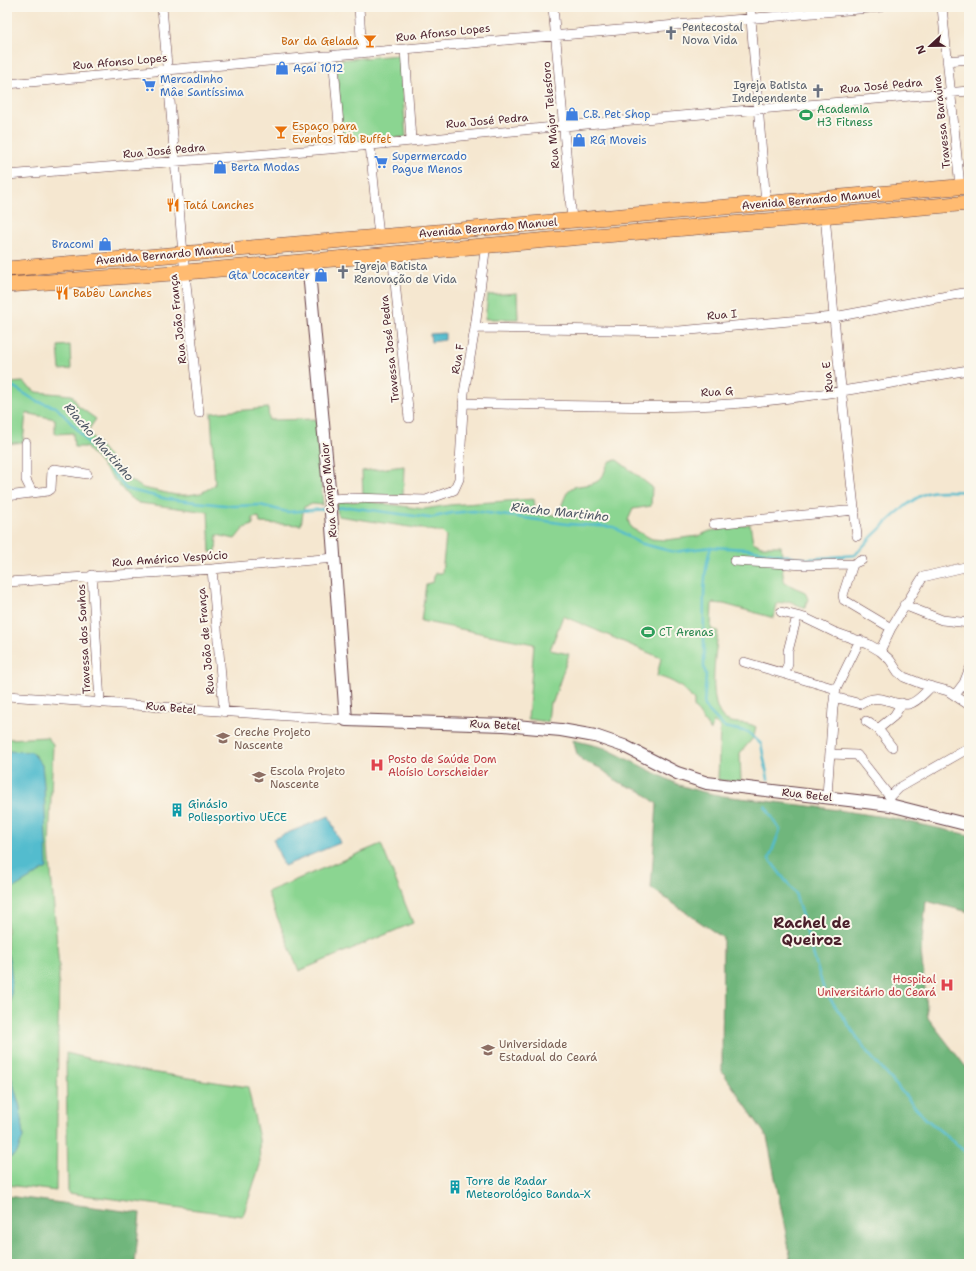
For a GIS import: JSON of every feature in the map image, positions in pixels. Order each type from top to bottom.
[{"type":"main road","name":"Avenida Bernardo Manuel","points":[[7,269],[965,187]]},
{"type":"main road","points":[[888,194],[890,210]]},
{"type":"main road","points":[[870,195],[871,212]]},
{"type":"main road","name":"Avenida Bernardo Manuel","points":[[7,285],[186,272],[486,244],[969,203]]},
{"type":"main road","points":[[113,260],[114,277]]},
{"type":"street","name":"Rua João França","points":[[162,7],[183,254],[200,413]]},
{"type":"street","points":[[359,7],[362,53]]},
{"type":"street","name":"Rua Major Telesforo","points":[[553,7],[572,220]]},
{"type":"street","points":[[750,7],[766,204]]},
{"type":"street","name":"Rua Afonso Lopes","points":[[7,84],[881,7]]},
{"type":"street","name":"Travessa Baraúna","points":[[942,7],[951,93],[965,187]]},
{"type":"street","points":[[405,49],[411,140]]},
{"type":"street","points":[[333,55],[341,148]]},
{"type":"street","points":[[947,61],[969,59]]},
{"type":"street","name":"Rua José Pedra","points":[[7,175],[341,148],[411,140],[758,108],[969,91]]},
{"type":"street","points":[[370,145],[379,237]]},
{"type":"street","name":"Rua E","points":[[825,215],[857,536]]},
{"type":"street","name":"Rua F","points":[[330,499],[350,498],[426,500],[454,490],[460,479],[463,403],[486,244]]},
{"type":"street","name":"Travessa José Pedra","points":[[392,253],[409,418]]},
{"type":"street","name":"Rua Campo Maior","points":[[308,261],[330,499],[346,720]]},
{"type":"street","name":"Rua I","points":[[475,328],[679,331],[834,317],[969,292]]},
{"type":"street","name":"Rua G","points":[[463,403],[693,406],[747,402],[842,391],[969,370]]},
{"type":"street","points":[[26,443],[26,480],[32,492]]},
{"type":"street","points":[[7,496],[50,490],[52,470],[54,469],[87,474]]},
{"type":"street","points":[[714,524],[855,510]]},
{"type":"street","name":"Rua Américo Vespúcio","points":[[7,582],[92,575],[212,569],[334,558]]},
{"type":"street","points":[[734,561],[805,565],[853,564],[862,560]]},
{"type":"street","points":[[853,564],[843,596],[847,603],[891,628]]},
{"type":"street","points":[[880,651],[904,605],[923,577],[969,566]]},
{"type":"street","name":"Rua João de França","points":[[212,569],[224,712]]},
{"type":"street","name":"Travessa dos Sonhos","points":[[92,575],[100,702]]},
{"type":"street","points":[[904,605],[932,618],[969,623]]},
{"type":"street","points":[[781,612],[815,622],[834,632],[860,640],[880,651],[890,660],[898,672],[904,677],[931,687],[945,690],[969,705]]},
{"type":"street","points":[[785,673],[788,664],[788,651],[797,616]]},
{"type":"street","points":[[827,796],[835,693],[860,640]]},
{"type":"street","points":[[744,662],[785,673],[861,704],[869,698],[887,699],[908,704],[915,701],[931,687]]},
{"type":"street","points":[[955,695],[964,683],[969,670]]},
{"type":"street","name":"Rua Betel","points":[[7,696],[346,720],[504,725],[561,730],[595,736],[624,746],[677,773],[707,783],[890,801],[969,825]]},
{"type":"street","points":[[878,729],[894,716],[902,703]]},
{"type":"street","points":[[866,721],[878,729],[892,747]]},
{"type":"street","points":[[830,754],[857,755],[890,801],[899,788],[969,748]]},
{"type":"green space","points":[[400,55],[406,137],[342,141],[336,60]]},
{"type":"green space","points":[[517,293],[518,319],[485,319],[488,295]]},
{"type":"green space","points":[[70,345],[71,369],[60,370],[58,346]]},
{"type":"green space","points":[[23,382],[36,392],[72,395],[78,406],[96,419],[89,429],[91,435],[127,478],[143,488],[176,495],[201,493],[215,485],[211,413],[268,408],[269,420],[316,419],[323,505],[312,504],[304,507],[301,525],[260,523],[259,517],[253,518],[253,525],[244,528],[235,539],[217,535],[216,552],[210,552],[208,512],[139,503],[129,497],[86,447],[74,447],[73,433],[55,434],[55,419],[26,413],[23,442],[7,444],[7,383]]},
{"type":"green space","points":[[617,460],[652,487],[651,506],[633,509],[628,520],[631,528],[652,539],[666,540],[698,536],[710,531],[750,524],[753,542],[761,546],[781,546],[785,583],[805,592],[808,599],[805,608],[789,601],[777,604],[774,618],[724,604],[712,603],[711,629],[718,631],[714,665],[714,692],[716,704],[720,713],[726,720],[749,724],[756,727],[754,737],[740,753],[741,782],[718,780],[720,727],[713,722],[711,731],[694,707],[694,701],[686,691],[673,682],[657,676],[661,658],[563,616],[550,650],[569,654],[553,702],[550,702],[548,722],[528,719],[534,644],[421,621],[426,584],[433,582],[435,573],[442,573],[446,536],[442,532],[338,516],[336,505],[339,502],[364,501],[424,509],[449,505],[534,499],[536,514],[558,515],[570,489],[595,483],[603,475],[610,461]]},
{"type":"green space","points":[[404,466],[403,496],[363,496],[362,471]]},
{"type":"green space","points":[[47,737],[53,744],[49,849],[59,968],[56,1191],[7,1185],[7,739]]},
{"type":"green space","points":[[573,740],[605,748],[679,785],[699,791],[723,796],[817,807],[891,818],[969,835],[969,912],[926,901],[921,951],[928,1018],[969,1071],[969,1264],[792,1264],[767,1137],[722,1071],[723,938],[651,888],[657,804],[641,791],[618,782],[600,768],[583,761],[577,754]]},
{"type":"green space","points":[[381,844],[413,923],[299,971],[267,892]]},
{"type":"green space","points":[[66,1053],[137,1070],[248,1087],[259,1139],[260,1165],[243,1216],[68,1193]]},
{"type":"green space","points":[[7,1196],[140,1213],[135,1264],[7,1264]]},
{"type":"water","points":[[445,333],[445,340],[431,342],[430,334]]},
{"type":"water","points":[[7,751],[32,752],[42,765],[47,868],[7,892]]},
{"type":"water","points":[[329,816],[340,843],[284,866],[273,839]]},
{"type":"water","points":[[7,952],[12,980],[7,1027]]},
{"type":"water","points":[[7,1033],[10,1073],[20,1107],[23,1137],[17,1153],[7,1160]]},
{"type":"waterway","name":"Riacho Martinho","points":[[7,387],[14,387],[36,401],[56,407],[76,428],[126,489],[167,499],[234,506],[260,505],[287,512],[325,509]]},
{"type":"waterway","name":"Riacho Martinho","points":[[337,508],[349,507],[429,518],[452,513],[473,511],[567,524],[614,527],[639,543],[674,552],[711,547],[747,549],[808,559],[855,555],[902,509],[923,495],[936,491],[969,491]]},
{"type":"waterway","points":[[711,547],[705,573],[704,589],[704,667],[706,675],[704,706],[724,727],[748,732],[761,744],[768,779]]},
{"type":"waterway","points":[[765,806],[780,830],[769,859],[795,893],[824,990],[868,1053],[925,1118],[969,1155]]},
{"type":"place","name":"Pentecostal Nova Vida","points":[[671,33]]},
{"type":"place","name":"Bar da Gelada","points":[[370,41]]},
{"type":"place","name":"Açaí 1012","points":[[282,68]]},
{"type":"place","name":"Mercadinho Mâe Santíssima","points":[[149,85]]},
{"type":"place","name":"Igreja Batista Independente","points":[[818,91]]},
{"type":"place","name":"C.B. Pet Shop","points":[[572,114]]},
{"type":"place","name":"Academia H3 Fitness","points":[[806,115]]},
{"type":"place","name":"Espaço para Eventos Tdb Buffet","points":[[281,132]]},
{"type":"place","name":"RG Moveis","points":[[579,140]]},
{"type":"place","name":"Supermercado Pague Menos","points":[[381,162]]},
{"type":"place","name":"Berta Modas","points":[[220,167]]},
{"type":"place","name":"Tatá Lanches","points":[[173,205]]},
{"type":"place","name":"Bracomi","points":[[105,244]]},
{"type":"place","name":"Igreja Batista Renovação de Vida","points":[[343,272]]},
{"type":"place","name":"Gta Locacenter","points":[[321,275]]},
{"type":"place","name":"Babêu Lanches","points":[[62,293]]},
{"type":"place","name":"CT Arenas","points":[[648,632]]},
{"type":"place","name":"Creche Projeto Nascente","points":[[223,738]]},
{"type":"place","name":"Posto de Saúde Dom Aloísio Lorscheider","points":[[377,765]]},
{"type":"place","name":"Escola Projeto Nascente","points":[[259,777]]},
{"type":"place","name":"Ginásio Poliesportivo UECE","points":[[177,810]]},
{"type":"place","name":"Hospital Universitário do Ceará","points":[[947,985]]},
{"type":"place","name":"Universidade Estadual do Ceará","points":[[488,1050]]},
{"type":"place","name":"Torre de Radar Meteorológico Banda-X","points":[[455,1187]]},
{"type":"district","name":"Rachel de Queiroz","points":[[812,932]]}]
